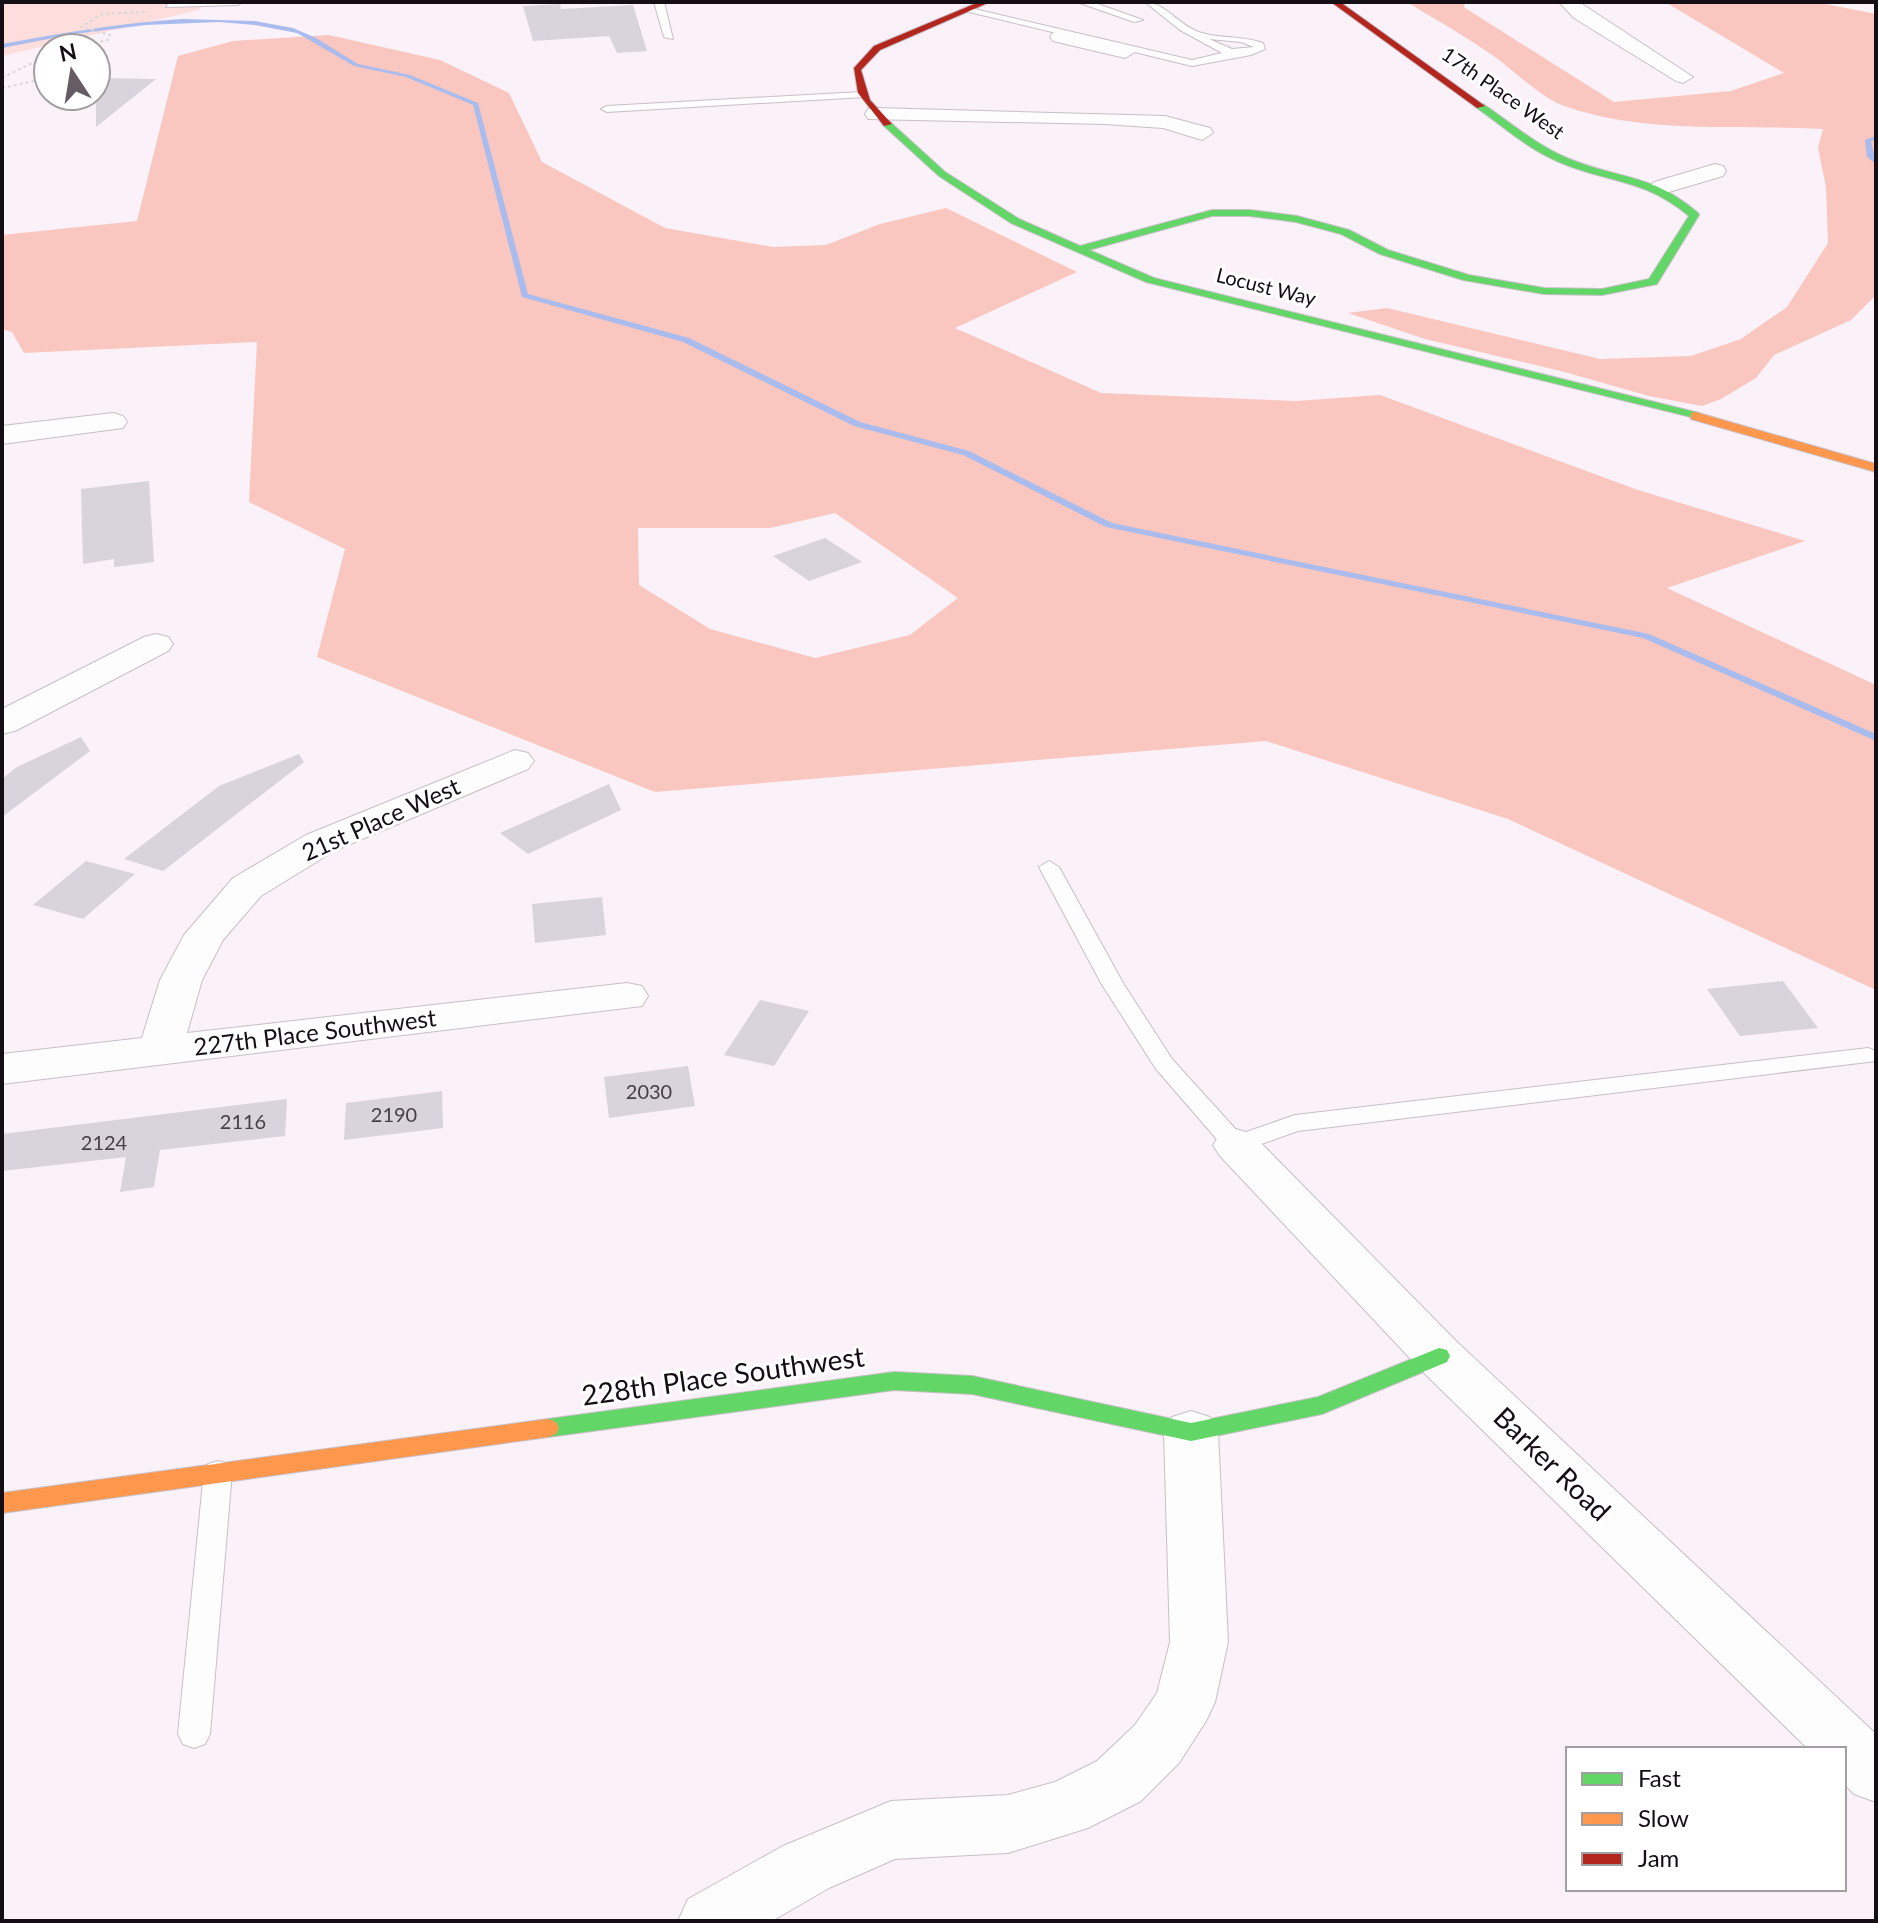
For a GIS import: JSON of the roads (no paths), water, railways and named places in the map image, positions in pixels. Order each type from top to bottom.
[{"type":"street","points":[[861,95],[857,86],[857,70],[877,48],[986,2]]},
{"type":"street","name":"17th Place West","points":[[1335,2],[1547,153],[1571,164],[1662,187]]},
{"type":"street","points":[[1568,2],[1581,14],[1683,77]]},
{"type":"street","points":[[1060,37],[1125,52]]},
{"type":"street","name":"Locust Way","points":[[861,95],[876,114],[942,174],[1015,221],[1150,280],[1657,405],[1876,468]]},
{"type":"street","points":[[876,114],[1078,116],[1165,122],[1202,133]]},
{"type":"street","points":[[1662,187],[1715,171]]},
{"type":"street","points":[[1079,249],[1212,213],[1250,213],[1297,219],[1345,232],[1384,252],[1467,278],[1544,291],[1602,292],[1653,282],[1686,230],[1694,215],[1680,197],[1662,187]]},
{"type":"street","points":[[2,435],[113,422]]},
{"type":"street","points":[[2,723],[156,644]]},
{"type":"street","name":"21st Place West","points":[[160,1051],[181,980],[205,935],[247,887],[320,843],[515,761]]},
{"type":"street","name":"227th Place Southwest","points":[[2,1069],[627,996]]},
{"type":"street","name":"Barker Road","points":[[1236,1145],[1439,1356],[1876,1774]]},
{"type":"street","name":"228th Place Southwest","points":[[2,1503],[894,1381],[972,1385],[1191,1432],[1322,1405],[1439,1356]]},
{"type":"street","points":[[711,1921],[806,1867],[891,1830],[1008,1824],[1066,1808],[1119,1781],[1157,1744],[1185,1702],[1199,1642],[1191,1432]]},
{"type":"lane","points":[[169,5],[238,2]]},
{"type":"lane","points":[[659,2],[669,37]]},
{"type":"lane","points":[[1082,2],[1138,20]]},
{"type":"lane","points":[[1150,2],[1158,12],[1215,47],[1235,53]]},
{"type":"lane","points":[[961,12],[1060,37]]},
{"type":"lane","points":[[961,12],[1192,63],[1260,49],[1259,45],[1242,39],[1197,35]]},
{"type":"lane","points":[[607,109],[861,95]]},
{"type":"lane","points":[[1049,867],[1112,983],[1164,1064],[1236,1145],[1295,1123],[1868,1056]]},
{"type":"lane","points":[[194,1734],[218,1472]]},
{"type":"waterway","points":[[2,46],[110,27],[182,20],[255,23],[299,31],[356,65],[408,76],[476,104],[525,295],[686,340],[857,424],[966,453],[1109,525],[1646,636],[1876,738]]},
{"type":"waterway","points":[[1876,138],[1868,140],[1870,157],[1876,162]]}]
